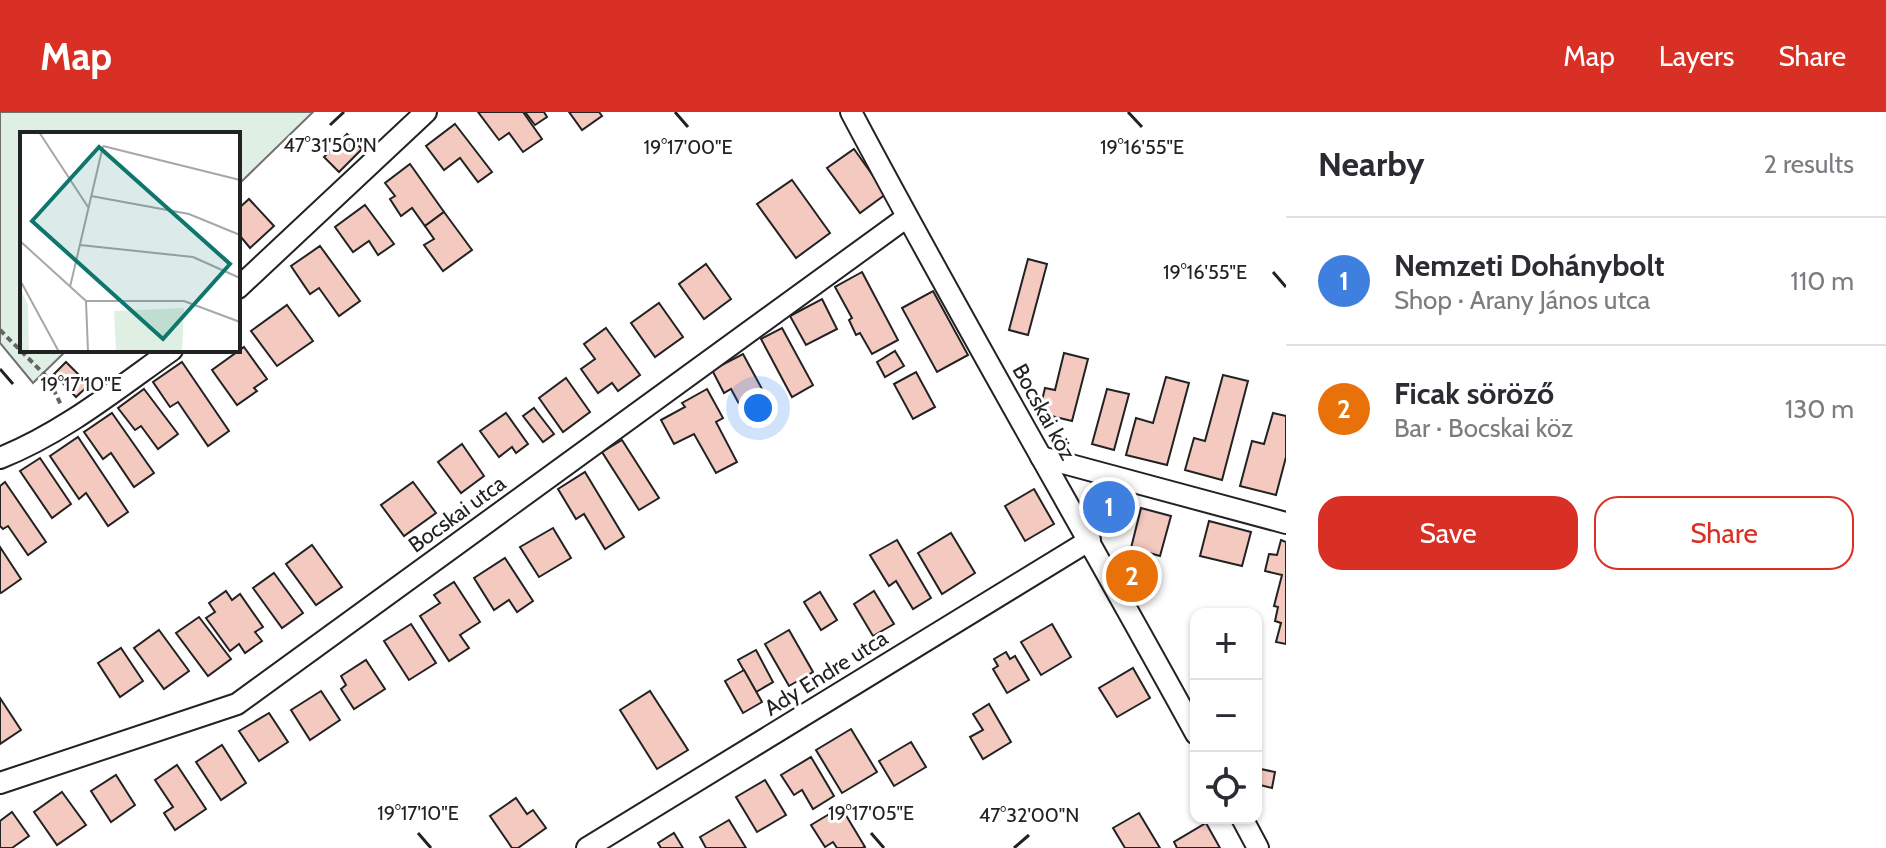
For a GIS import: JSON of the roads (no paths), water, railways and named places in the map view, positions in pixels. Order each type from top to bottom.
[{"type":"street","points":[[240,286],[426,112]]},
{"type":"street","name":"Bocskai köz","points":[[851,112],[1190,723]]},
{"type":"street","name":"Bocskai utca","points":[[0,783],[237,704],[907,217]]},
{"type":"street","points":[[0,458],[70,422],[169,352]]},
{"type":"street","points":[[1041,457],[1286,523]]},
{"type":"street","name":"Ady Endre utca","points":[[587,848],[1090,540]]},
{"type":"street","points":[[1245,824],[1258,848]]},
{"type":"place","name":"Nemzeti Dohánybolt","points":[[1109,507]]},
{"type":"place","name":"Ficak söröző","points":[[1132,576]]}]
